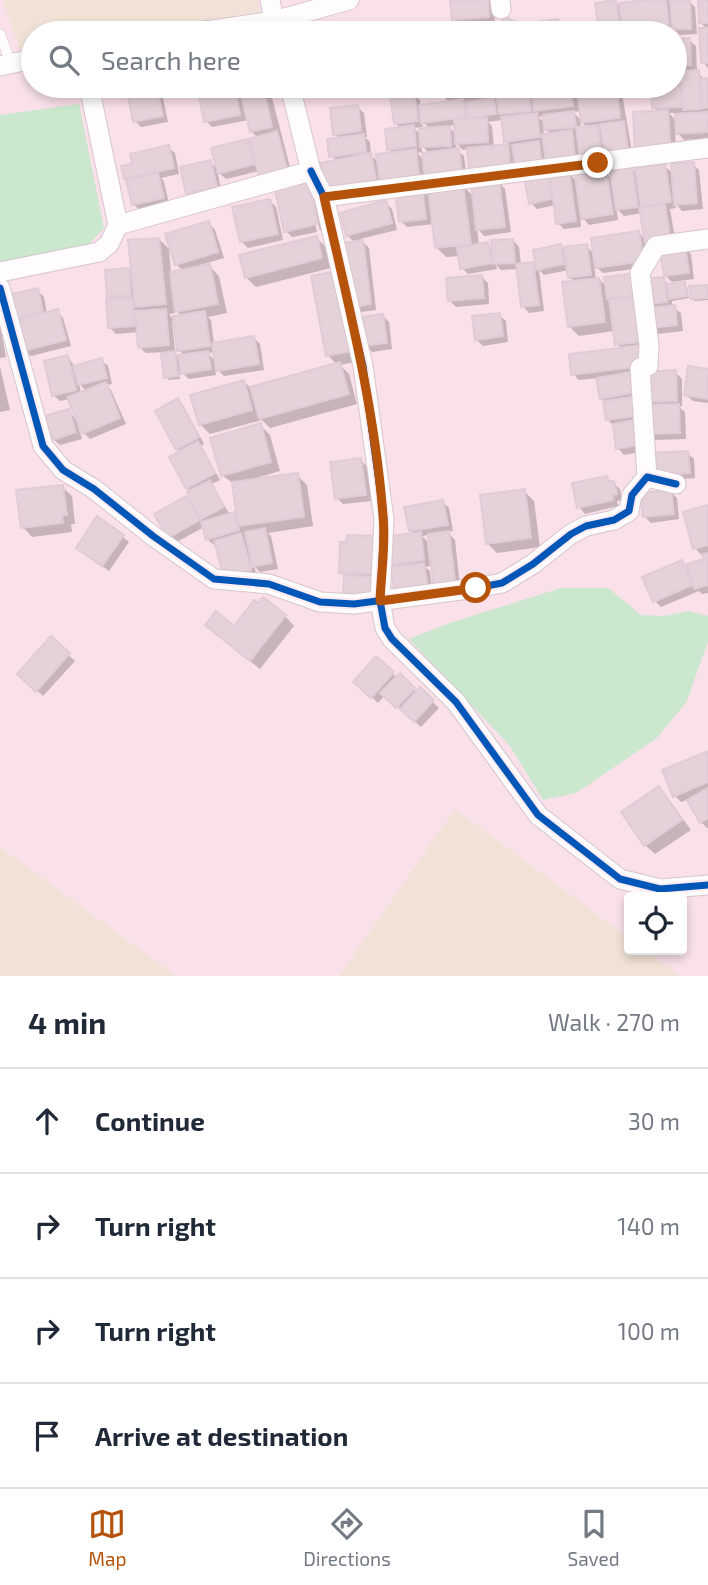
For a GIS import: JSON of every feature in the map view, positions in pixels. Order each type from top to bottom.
[{"type":"street","points":[[270,0],[275,21]]},
{"type":"street","points":[[292,21],[349,0]]},
{"type":"street","points":[[0,272],[99,252],[109,244],[118,225],[92,98]]},
{"type":"street","points":[[293,98],[311,171],[324,197],[363,366],[384,519],[380,601],[385,628],[392,639],[456,702],[538,815],[620,879],[660,890],[708,885]]},
{"type":"street","points":[[324,197],[708,148]]},
{"type":"street","points":[[118,225],[311,171]]},
{"type":"street","points":[[0,288],[43,446],[63,474],[94,489],[153,536],[214,579],[269,584],[320,602],[354,604],[502,583],[533,564],[571,534],[586,526],[614,520],[629,511],[632,495],[647,477],[640,368],[649,366],[649,345],[640,273],[656,246],[708,239]]},
{"type":"street","points":[[647,477],[676,484]]},
{"type":"lane","points":[[0,34],[6,65]]},
{"type":"shaded area","points":[[0,0],[708,0],[708,976],[680,976],[652,955],[687,955],[687,892],[624,892],[624,934],[456,809],[339,976],[176,976],[0,847]]},
{"type":"shaded area","points":[[3,0],[257,0],[260,14],[214,21],[21,21],[20,51]]},
{"type":"shaded area","points":[[79,104],[104,228],[85,248],[0,264],[0,115]]},
{"type":"shaded area","points":[[561,588],[608,588],[641,615],[663,616],[689,611],[708,616],[708,641],[687,701],[657,738],[576,793],[543,800],[510,746],[409,639],[450,623]]},
{"type":"shaded area","points":[[455,809],[624,934],[624,955],[652,955],[680,976],[339,976]]},
{"type":"shaded area","points":[[0,847],[176,976],[0,976]]},
{"type":"building","points":[[450,0],[488,0],[489,17],[452,20]]},
{"type":"building","points":[[616,0],[619,21],[597,21],[595,3]]},
{"type":"building","points":[[666,0],[668,21],[621,21],[619,3]]},
{"type":"building","points":[[670,0],[690,0],[691,29],[687,29],[687,21],[671,21]]},
{"type":"building","points":[[698,0],[708,0],[708,23],[699,23]]},
{"type":"building","points":[[502,15],[514,21],[503,21]]},
{"type":"building","points":[[699,28],[708,28],[708,63],[701,63]]},
{"type":"building","points":[[687,38],[690,38],[691,65],[687,65]]},
{"type":"building","points":[[699,70],[701,109],[683,110],[682,98],[687,98],[687,71]]},
{"type":"building","points":[[708,78],[708,107],[703,108],[701,79]]},
{"type":"building","points":[[128,98],[159,98],[163,116],[133,122]]},
{"type":"building","points":[[199,98],[237,98],[240,115],[204,122]]},
{"type":"building","points":[[242,98],[266,98],[272,127],[250,132]]},
{"type":"building","points":[[390,98],[415,98],[418,121],[394,124]]},
{"type":"building","points":[[494,98],[496,114],[468,118],[466,102]]},
{"type":"building","points":[[497,98],[529,98],[531,111],[499,114]]},
{"type":"building","points":[[532,98],[572,98],[573,106],[534,111]]},
{"type":"building","points":[[578,98],[618,98],[620,118],[581,123]]},
{"type":"building","points":[[652,98],[682,98],[682,107],[652,108]]},
{"type":"building","points":[[463,99],[466,117],[421,123],[419,105]]},
{"type":"building","points":[[358,105],[361,131],[333,135],[330,108]]},
{"type":"building","points":[[668,110],[671,153],[635,155],[633,112]]},
{"type":"building","points":[[574,111],[576,127],[544,130],[543,115]]},
{"type":"building","points":[[708,112],[708,132],[676,134],[675,114]]},
{"type":"building","points":[[537,113],[540,137],[504,142],[501,117]]},
{"type":"building","points":[[487,118],[488,142],[455,144],[454,119]]},
{"type":"building","points":[[624,121],[628,152],[605,155],[600,124]]},
{"type":"building","points":[[414,125],[416,146],[387,150],[385,129]]},
{"type":"building","points":[[598,125],[602,157],[580,159],[576,127]]},
{"type":"building","points":[[450,126],[451,146],[420,147],[419,128]]},
{"type":"building","points":[[572,130],[575,159],[546,163],[542,134]]},
{"type":"building","points":[[277,131],[287,169],[259,176],[249,139]]},
{"type":"building","points":[[364,134],[366,152],[329,157],[327,139]]},
{"type":"building","points":[[247,139],[254,164],[218,174],[211,148]]},
{"type":"building","points":[[539,141],[542,167],[516,171],[512,145]]},
{"type":"building","points":[[508,144],[511,173],[470,177],[467,148]]},
{"type":"building","points":[[169,145],[174,168],[124,179],[121,166],[132,164],[130,154]]},
{"type":"building","points":[[459,148],[462,174],[425,179],[422,153]]},
{"type":"building","points":[[416,149],[419,176],[380,182],[376,154]]},
{"type":"building","points":[[371,153],[377,184],[326,193],[320,163]]},
{"type":"building","points":[[211,160],[217,187],[186,194],[180,167]]},
{"type":"building","points":[[694,162],[697,203],[674,205],[671,164]]},
{"type":"building","points":[[665,163],[671,202],[641,207],[635,168]]},
{"type":"building","points":[[632,166],[638,207],[616,210],[610,169]]},
{"type":"building","points":[[606,170],[613,214],[581,219],[575,175]]},
{"type":"building","points":[[569,171],[576,221],[556,224],[550,174]]},
{"type":"building","points":[[547,172],[552,199],[529,204],[524,177]]},
{"type":"building","points":[[158,173],[164,198],[132,205],[126,180]]},
{"type":"building","points":[[499,181],[505,227],[476,230],[471,184]]},
{"type":"building","points":[[308,183],[317,224],[284,232],[275,190]]},
{"type":"building","points":[[463,184],[471,244],[435,248],[428,189]]},
{"type":"building","points":[[422,186],[426,219],[399,222],[395,190]]},
{"type":"building","points":[[270,199],[278,234],[240,242],[232,207]]},
{"type":"building","points":[[386,200],[392,223],[346,236],[340,213]]},
{"type":"building","points":[[665,204],[670,238],[645,243],[639,208]]},
{"type":"building","points":[[209,221],[218,252],[175,265],[165,234]]},
{"type":"building","points":[[639,231],[644,261],[595,268],[591,238]]},
{"type":"building","points":[[317,236],[322,258],[245,278],[239,255]]},
{"type":"building","points":[[159,238],[166,304],[135,307],[128,240]]},
{"type":"building","points":[[513,239],[515,263],[493,264],[491,240]]},
{"type":"building","points":[[363,240],[371,304],[353,307],[344,243]]},
{"type":"building","points":[[488,242],[492,263],[460,269],[457,248]]},
{"type":"building","points":[[561,244],[564,264],[536,270],[533,250]]},
{"type":"building","points":[[587,244],[591,275],[568,278],[564,247]]},
{"type":"building","points":[[685,246],[689,273],[664,276],[660,249]]},
{"type":"building","points":[[533,262],[539,305],[521,307],[516,264]]},
{"type":"building","points":[[210,264],[218,304],[175,312],[170,272]]},
{"type":"building","points":[[129,268],[131,296],[107,297],[105,270]]},
{"type":"building","points":[[336,271],[352,351],[326,356],[311,276]]},
{"type":"building","points":[[637,273],[640,295],[607,299],[604,277]]},
{"type":"building","points":[[482,275],[484,298],[448,301],[446,278]]},
{"type":"building","points":[[664,277],[667,302],[646,304],[642,279]]},
{"type":"building","points":[[599,278],[605,322],[568,327],[562,282]]},
{"type":"building","points":[[685,282],[687,296],[669,299],[667,284]]},
{"type":"building","points":[[708,285],[708,298],[691,299],[689,286]]},
{"type":"building","points":[[38,288],[43,312],[9,320],[4,296]]},
{"type":"building","points":[[641,296],[647,341],[615,345],[609,300]]},
{"type":"building","points":[[133,298],[134,326],[108,328],[106,299]]},
{"type":"building","points":[[675,305],[677,325],[649,328],[647,308]]},
{"type":"building","points":[[58,309],[66,340],[23,351],[15,321]]},
{"type":"building","points":[[166,309],[169,345],[138,348],[135,311]]},
{"type":"building","points":[[205,311],[210,346],[177,351],[173,316]]},
{"type":"building","points":[[500,313],[503,336],[475,340],[472,316]]},
{"type":"building","points":[[383,314],[387,343],[364,346],[361,317]]},
{"type":"building","points":[[254,336],[259,364],[216,371],[212,343]]},
{"type":"building","points":[[641,345],[644,366],[571,375],[569,354]]},
{"type":"building","points":[[175,351],[178,376],[164,378],[161,353]]},
{"type":"building","points":[[208,351],[211,369],[181,374],[178,355]]},
{"type":"building","points":[[68,355],[76,390],[52,396],[44,361]]},
{"type":"building","points":[[102,358],[107,378],[78,385],[73,366]]},
{"type":"building","points":[[340,362],[349,394],[259,419],[250,387]]},
{"type":"building","points":[[688,366],[708,369],[708,399],[684,395]]},
{"type":"building","points":[[676,370],[677,401],[645,402],[644,372]]},
{"type":"building","points":[[637,371],[641,391],[600,399],[596,378]]},
{"type":"building","points":[[244,380],[252,410],[199,425],[190,395]]},
{"type":"building","points":[[106,382],[120,418],[82,434],[67,397]]},
{"type":"building","points":[[639,396],[642,415],[606,420],[603,401]]},
{"type":"building","points":[[178,398],[199,437],[176,450],[155,411]]},
{"type":"building","points":[[679,404],[680,433],[647,434],[646,405]]},
{"type":"building","points":[[69,409],[76,432],[52,440],[44,416]]},
{"type":"building","points":[[640,419],[644,444],[616,449],[613,424]]},
{"type":"building","points":[[261,423],[271,462],[221,476],[210,438]]},
{"type":"building","points":[[198,441],[215,473],[186,489],[169,457]]},
{"type":"building","points":[[688,451],[690,473],[650,475],[648,453]]},
{"type":"building","points":[[361,458],[366,495],[335,499],[330,462]]},
{"type":"building","points":[[298,473],[304,517],[238,526],[232,482]]},
{"type":"building","points":[[607,476],[608,482],[614,481],[617,494],[612,495],[613,500],[577,508],[572,483]]},
{"type":"building","points":[[210,480],[224,507],[201,519],[187,492]]},
{"type":"building","points":[[63,485],[67,515],[62,515],[63,523],[21,528],[16,490]]},
{"type":"building","points":[[525,489],[531,538],[486,544],[480,495]]},
{"type":"building","points":[[671,490],[674,514],[643,517],[640,493]]},
{"type":"building","points":[[186,496],[200,520],[168,538],[154,514]]},
{"type":"building","points":[[443,500],[448,525],[409,531],[404,507]]},
{"type":"building","points":[[708,505],[708,545],[693,549],[683,512]]},
{"type":"building","points":[[234,512],[239,530],[206,540],[201,522]]},
{"type":"building","points":[[97,516],[124,535],[102,566],[76,548]]},
{"type":"building","points":[[265,528],[272,563],[252,567],[245,532]]},
{"type":"building","points":[[449,531],[456,589],[434,591],[428,534]]},
{"type":"building","points":[[421,532],[424,560],[392,565],[389,536]]},
{"type":"building","points":[[241,533],[251,570],[224,578],[214,541]]},
{"type":"building","points":[[347,535],[378,536],[377,574],[339,573],[340,542],[346,542]]},
{"type":"building","points":[[708,553],[708,585],[694,589],[687,564],[704,559],[702,554]]},
{"type":"building","points":[[682,560],[693,585],[653,602],[642,577]]},
{"type":"building","points":[[424,563],[428,591],[395,595],[391,567]]},
{"type":"building","points":[[344,575],[373,577],[372,601],[343,600]]},
{"type":"building","points":[[263,597],[286,615],[250,661],[205,625],[216,611],[234,626],[254,600],[258,603]]},
{"type":"building","points":[[51,636],[70,653],[36,692],[17,674]]},
{"type":"building","points":[[376,656],[394,672],[371,698],[353,682]]},
{"type":"building","points":[[400,673],[415,688],[396,708],[380,693]]},
{"type":"building","points":[[420,687],[434,700],[414,722],[400,709]]},
{"type":"building","points":[[708,751],[708,782],[673,797],[662,770]]},
{"type":"building","points":[[659,786],[682,820],[644,846],[621,812]]},
{"type":"building","points":[[708,788],[708,818],[700,823],[687,800]]},
{"type":"cycle path","points":[[311,171],[324,197],[363,366],[384,519],[380,601],[385,628],[392,639],[456,702],[538,815],[620,879],[660,889],[708,885]]},
{"type":"cycle path","points":[[0,288],[43,446],[63,470],[94,489],[153,536],[214,579],[269,584],[320,602],[354,604],[502,583],[533,564],[571,534],[586,526],[614,520],[629,511],[632,495],[647,477],[676,484]]},
{"type":"route","points":[[476,588],[380,601],[384,519],[376,459],[363,366],[324,197],[598,163]]}]
